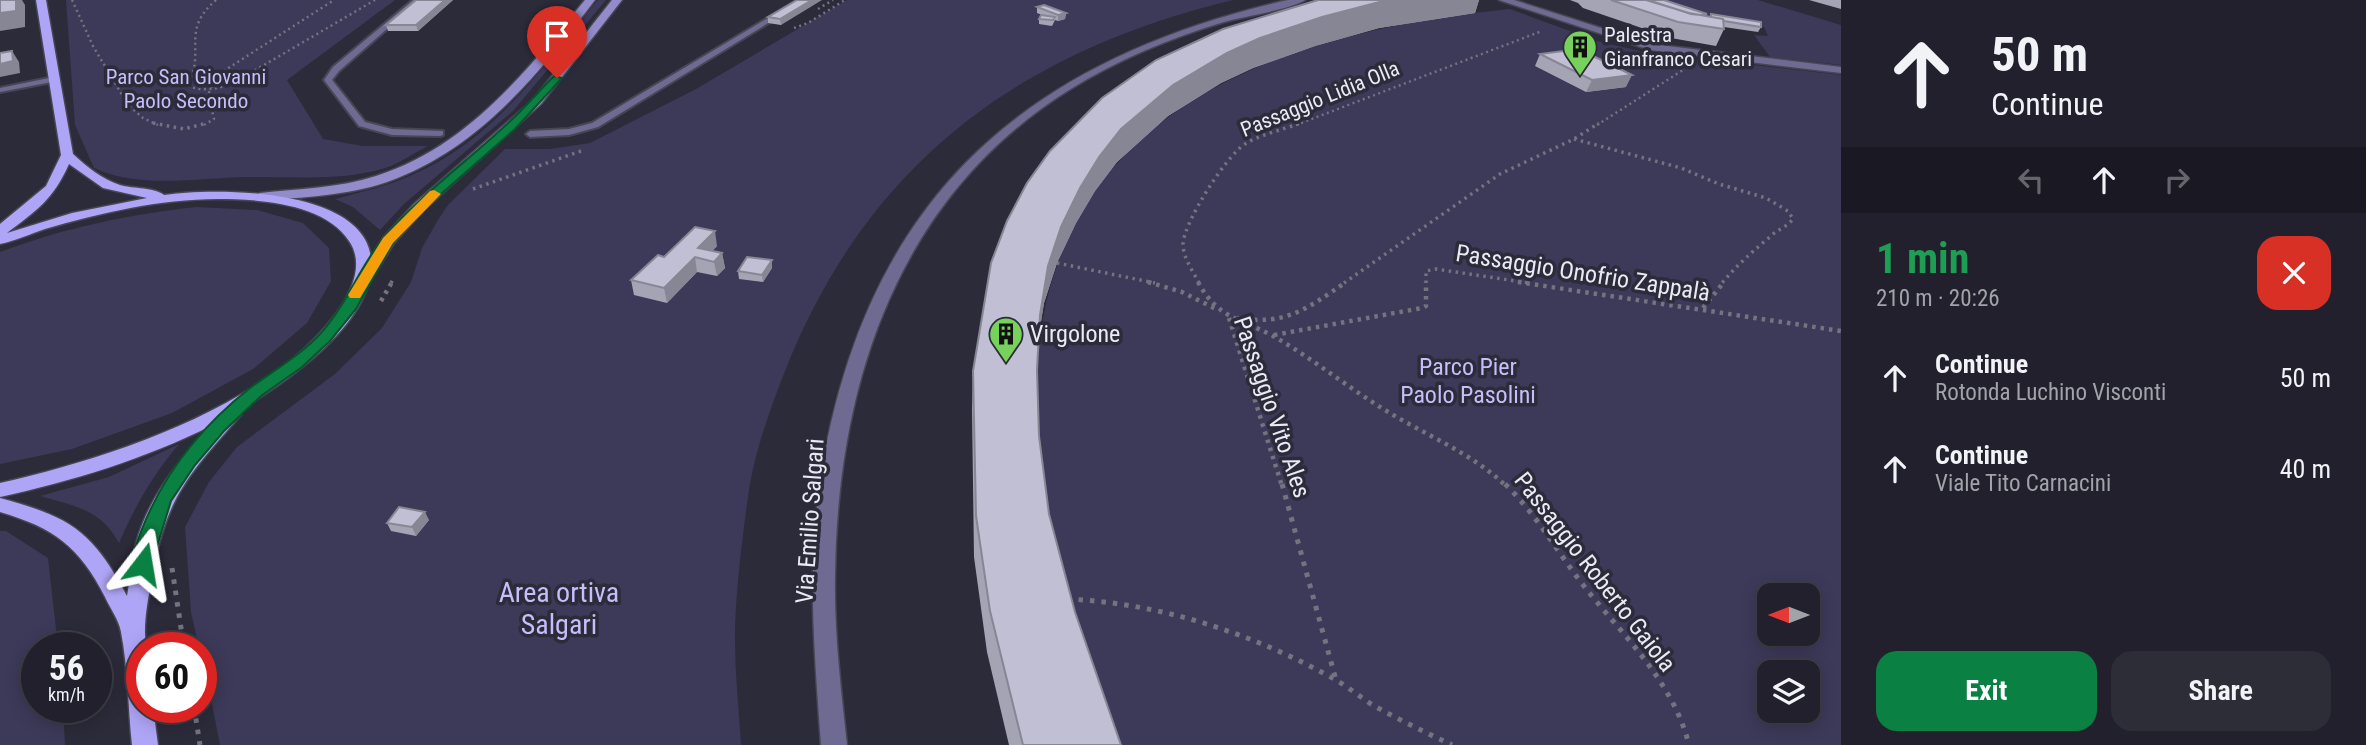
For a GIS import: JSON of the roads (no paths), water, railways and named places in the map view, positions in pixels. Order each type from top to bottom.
[{"type":"main road","points":[[0,230],[35,205],[52,188],[67,155],[41,0]]},
{"type":"main road","points":[[0,240],[99,211],[176,198],[260,197],[340,188],[414,167],[439,155],[468,135],[497,109],[590,0]]},
{"type":"main road","points":[[0,490],[74,472],[138,451],[198,425],[256,392],[296,364],[325,338],[348,309],[361,284],[396,232],[419,207],[537,102],[617,0]]},
{"type":"main road","points":[[67,155],[89,177],[112,188],[176,198]]},
{"type":"main road","points":[[260,197],[295,202],[323,212],[345,226],[359,243],[364,262],[361,284]]},
{"type":"main road","points":[[145,745],[132,629],[147,542],[163,500],[189,461],[211,435],[256,392]]},
{"type":"main road","points":[[0,505],[44,518],[76,538],[99,565],[132,629]]},
{"type":"street","name":"Via Emilio Salgari","points":[[834,745],[824,576],[830,478],[842,409],[858,352],[876,303],[910,239],[942,194],[982,151],[1040,103],[1066,87],[1115,60],[1163,39],[1217,20],[1300,0]]},
{"type":"street","points":[[1504,0],[1650,47],[1841,70]]},
{"type":"lane","points":[[417,0],[331,74],[329,84],[362,124],[392,132],[440,133]]},
{"type":"lane","points":[[530,134],[569,132],[595,125],[803,0]]},
{"type":"lane","points":[[0,90],[54,79]]},
{"type":"place","name":"Palestra Gianfranco Cesari","points":[[1580,77]]},
{"type":"place","name":"Virgolone","points":[[1006,364]]},
{"type":"park label","name":"Parco San Giovanni Paolo Secondo","points":[[186,89]]},
{"type":"park label","name":"Parco Pier Paolo Pasolini","points":[[1468,381]]},
{"type":"park label","name":"Area ortiva Salgari","points":[[559,608]]}]
